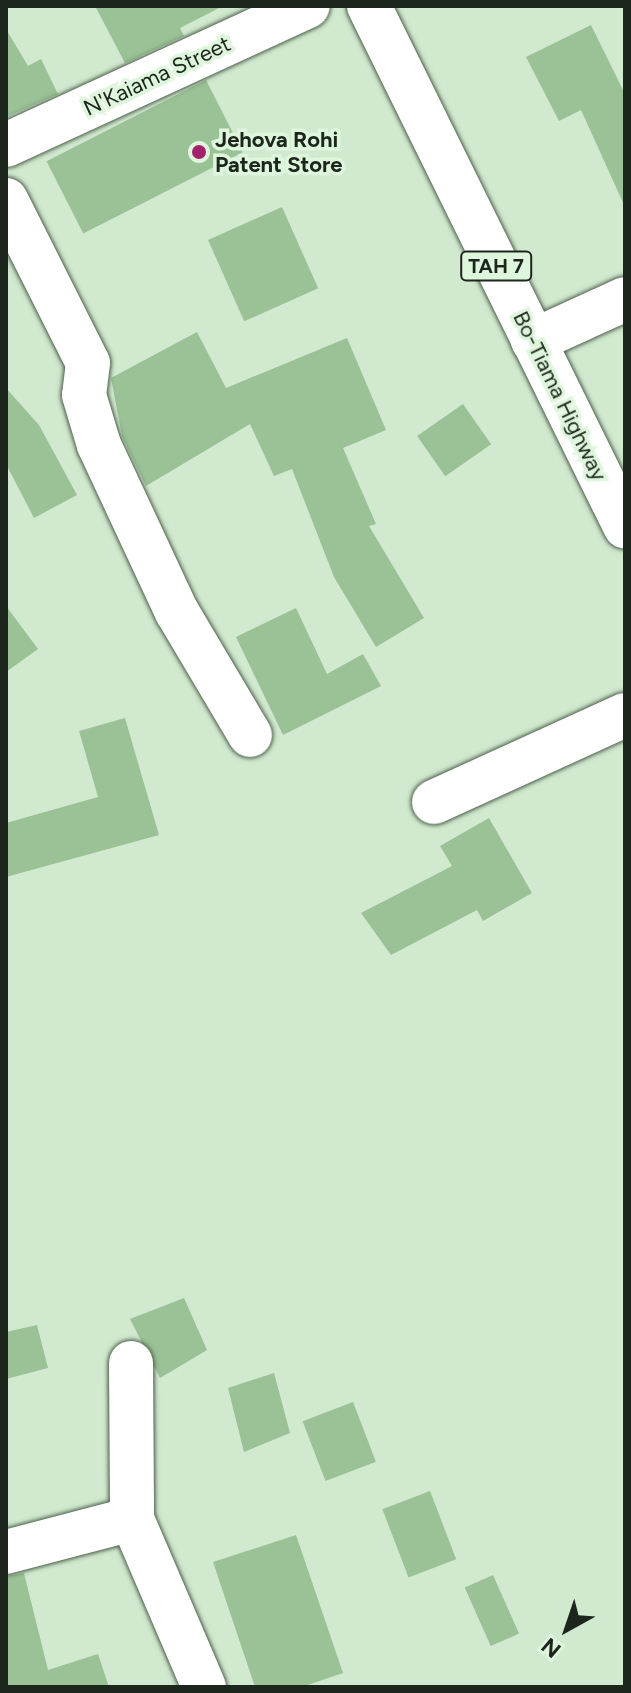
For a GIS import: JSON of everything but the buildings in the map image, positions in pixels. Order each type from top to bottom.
[{"type":"main road","name":"N'Kaiama Street","points":[[6,145],[308,6]]},
{"type":"main road","name":"Bo-Tiama Highway","points":[[369,6],[625,526]]},
{"type":"main road","points":[[6,200],[88,363],[84,395],[99,445],[177,612],[250,735]]},
{"type":"main road","points":[[533,341],[625,299]]},
{"type":"main road","points":[[434,802],[625,715]]},
{"type":"main road","points":[[131,1363],[132,1519],[204,1687]]},
{"type":"main road","points":[[6,1552],[132,1519]]},
{"type":"place","name":"Jehova Rohi Patent Store","points":[[199,152]]}]
